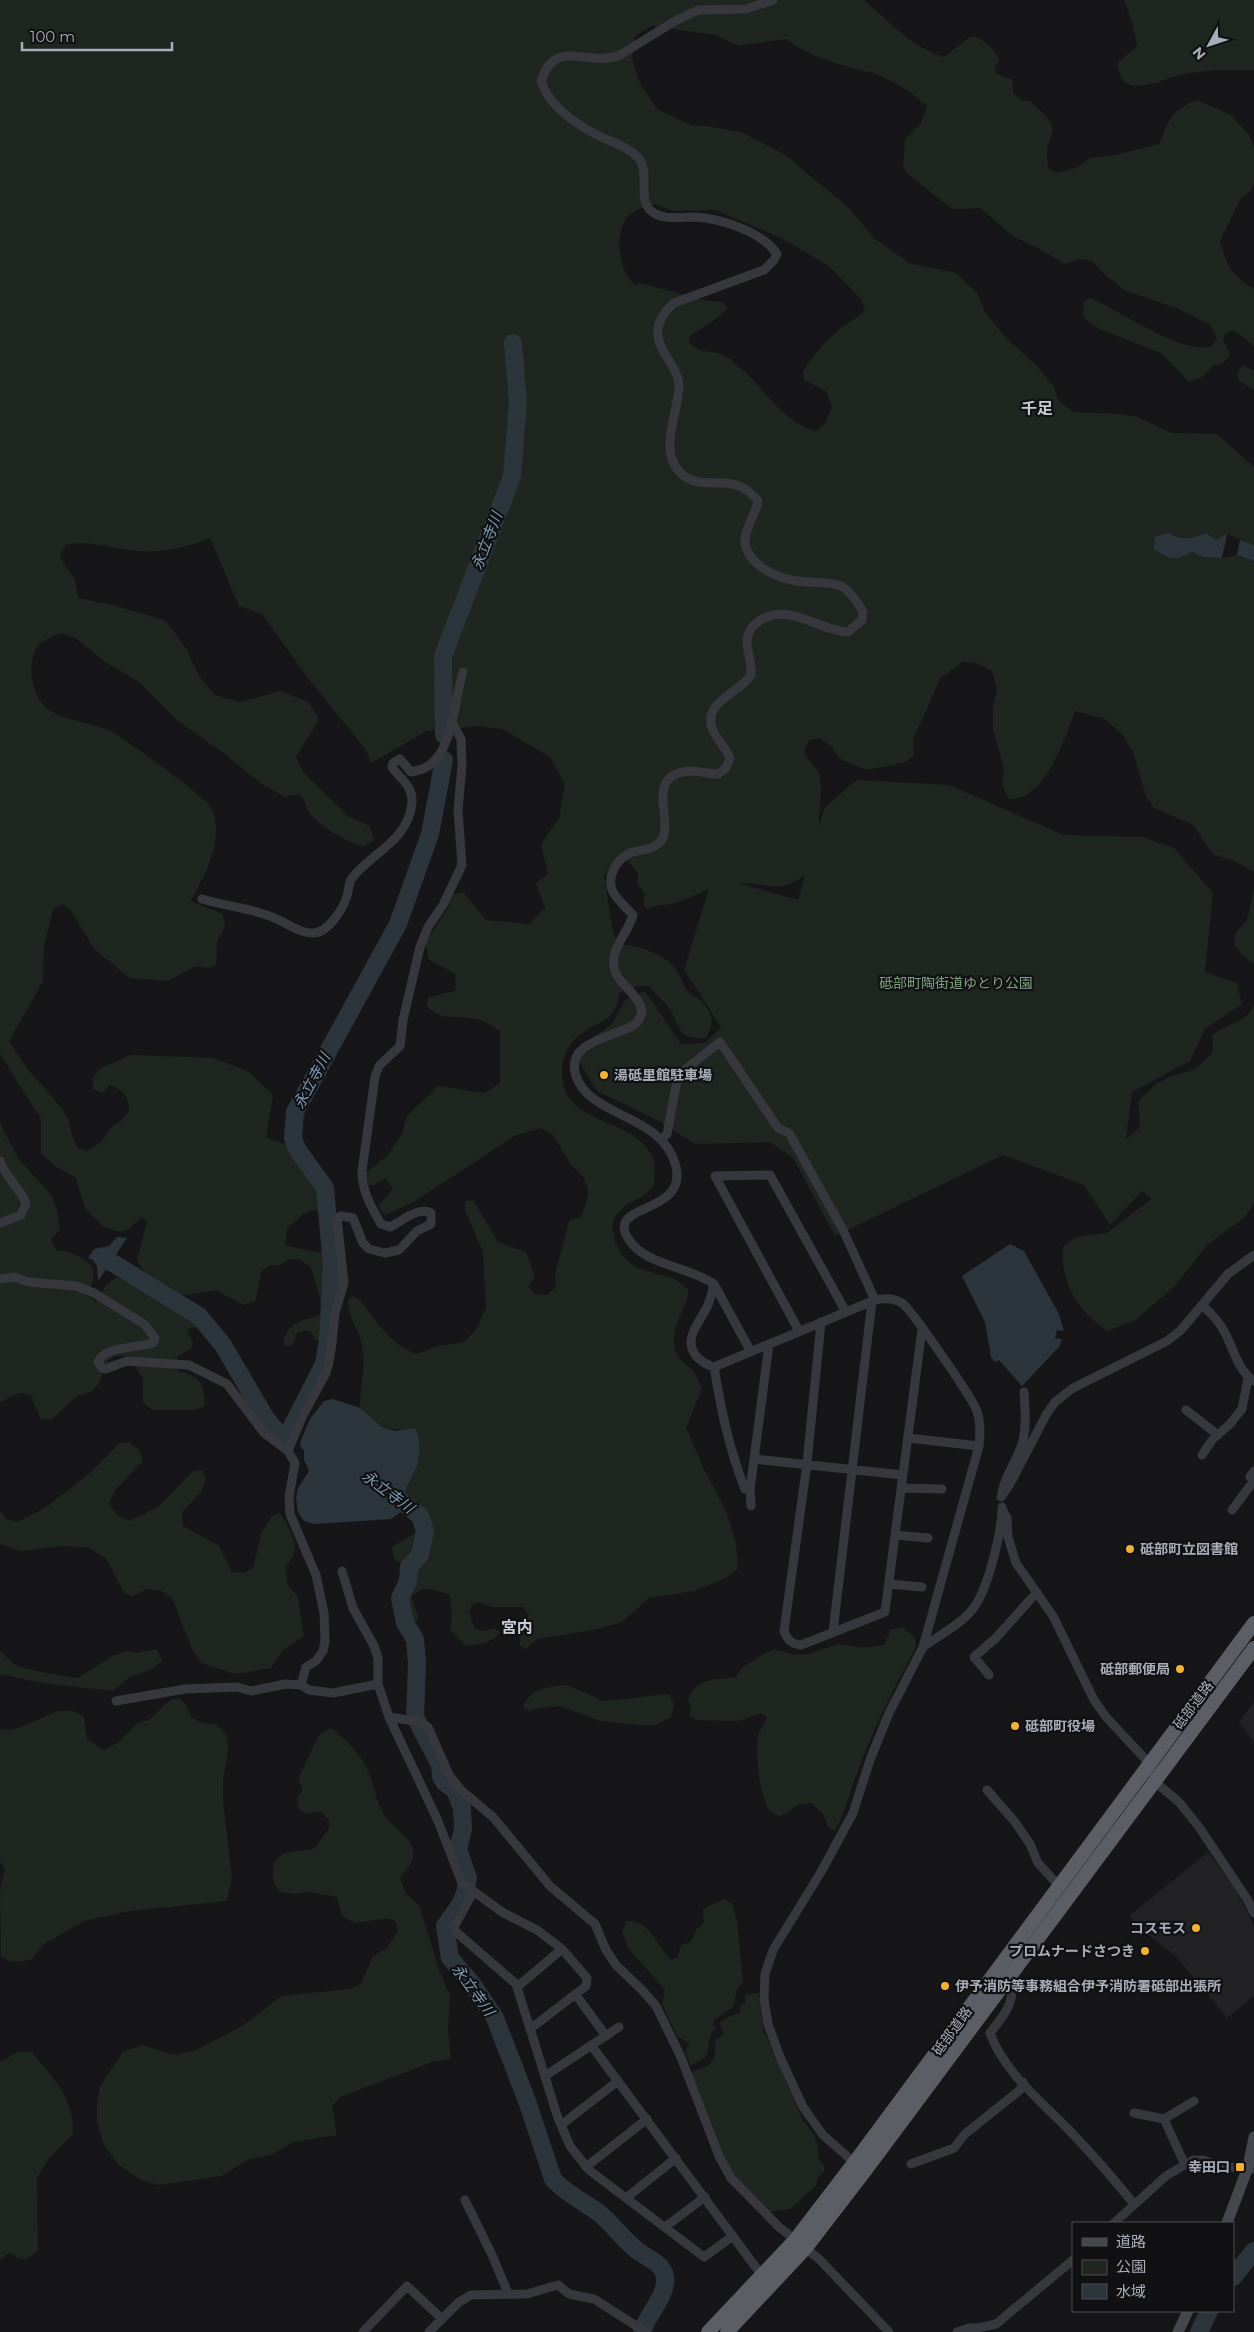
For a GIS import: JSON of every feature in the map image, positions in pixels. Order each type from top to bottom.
[{"type":"highway","name":"砥部道路","points":[[860,2167],[995,1973],[1254,1623]]},
{"type":"highway","name":"砥部道路","points":[[726,2332],[766,2281],[800,2244],[1007,1982],[1254,1648]]},
{"type":"highway","name":"砥部道路","points":[[708,2332],[766,2281]]},
{"type":"main road","points":[[1227,2222],[1251,2168],[1254,2137]]},
{"type":"main road","points":[[1178,2332],[1188,2312]]},
{"type":"street","points":[[751,1352],[714,1284],[702,1276],[639,1252],[630,1241],[625,1229],[628,1218],[636,1211],[652,1206],[669,1196],[676,1186],[678,1174],[675,1161],[661,1139],[613,1108],[595,1102],[583,1091],[576,1075],[577,1060],[584,1048],[596,1040],[635,1024],[641,1012],[641,1003],[615,972],[613,960],[617,947],[631,924],[632,915],[613,891],[611,878],[613,869],[621,859],[630,853],[655,847],[663,840],[665,829],[662,792],[675,775],[692,771],[718,774],[726,768],[730,758],[714,732],[711,724],[712,712],[717,703],[740,688],[752,675],[747,641],[754,624],[763,618],[786,614],[806,619],[831,629],[848,632],[862,620],[864,612],[843,587],[828,582],[792,580],[758,565],[750,556],[745,545],[745,535],[756,512],[758,500],[750,489],[739,485],[695,481],[685,477],[676,469],[671,457],[670,446],[679,382],[658,337],[659,323],[666,310],[674,304],[764,270],[774,260],[776,254],[772,246],[760,237],[722,222],[698,217],[664,217],[648,209],[645,201],[644,174],[640,159],[620,145],[585,128],[563,112],[550,100],[541,81],[550,64],[557,57],[566,55],[600,60],[610,59],[620,55],[674,21],[698,10],[746,9],[773,0]]},
{"type":"street","points":[[202,899],[262,914],[304,932],[316,933],[325,928],[341,908],[346,898],[350,881],[397,837],[412,804],[412,791],[392,767],[393,762],[400,759],[411,772],[425,768],[434,762],[445,746],[463,672]]},
{"type":"street","points":[[288,1451],[303,1414],[326,1373],[330,1356],[335,1313],[344,1283],[337,1218],[342,1216],[353,1218],[363,1243],[369,1249],[385,1254],[399,1250],[417,1231],[431,1224],[433,1219],[431,1213],[419,1211],[390,1227],[381,1224],[373,1212],[362,1184],[362,1171],[375,1077],[379,1066],[400,1046],[403,1020],[420,947],[428,927],[443,905],[462,865],[458,810],[462,765],[461,739],[451,720]]},
{"type":"street","points":[[661,1139],[667,1134],[678,1075],[720,1042],[778,1128],[789,1133],[843,1230],[874,1300],[834,1632]]},
{"type":"street","points":[[0,1161],[6,1176],[23,1196],[26,1203],[21,1215],[0,1223]]},
{"type":"street","points":[[799,1331],[715,1176],[770,1175],[846,1312]]},
{"type":"street","points":[[1001,1497],[1055,1402],[1073,1388],[1167,1341],[1181,1330],[1228,1274],[1254,1254]]},
{"type":"street","points":[[0,1279],[14,1277],[29,1282],[62,1283],[94,1293],[144,1324],[155,1338],[153,1343],[140,1347],[113,1350],[100,1357],[98,1362],[102,1368],[105,1369],[128,1361],[189,1365],[227,1384],[264,1433],[288,1451],[295,1463],[288,1497],[290,1514],[316,1575],[324,1612],[325,1641],[323,1651],[316,1661],[306,1667],[301,1685]]},
{"type":"street","points":[[714,1284],[712,1296],[693,1332],[690,1343],[693,1352],[700,1360],[714,1367],[874,1300],[887,1298],[901,1303],[913,1315],[969,1396],[977,1411],[980,1426],[979,1446],[923,1647],[889,1713],[870,1760],[853,1813],[821,1872],[773,1950],[765,1974],[764,1999],[768,2024],[803,2107],[823,2134],[860,2167]]},
{"type":"street","points":[[1202,1305],[1225,1333],[1251,1379],[1242,1410],[1218,1434],[1202,1455]]},
{"type":"street","points":[[821,1322],[807,1463],[784,1632],[793,1644],[801,1645],[886,1612],[922,1329]]},
{"type":"street","points":[[751,1506],[750,1490],[769,1344]]},
{"type":"street","points":[[714,1367],[723,1422],[735,1465],[745,1489],[750,1490]]},
{"type":"street","points":[[923,1647],[973,1609],[984,1586],[994,1557],[1002,1509],[1001,1497],[1005,1480],[1022,1444],[1025,1428],[1024,1392]]},
{"type":"street","points":[[1186,1410],[1218,1434]]},
{"type":"street","points":[[908,1438],[979,1446]]},
{"type":"street","points":[[754,1459],[807,1463],[903,1475]]},
{"type":"street","points":[[1232,1510],[1254,1482],[1250,1476],[1254,1471]]},
{"type":"street","points":[[902,1488],[942,1489]]},
{"type":"street","points":[[1002,1509],[1007,1518],[1011,1552],[1016,1563],[1053,1616],[1094,1700],[1106,1717],[1150,1763],[1155,1782],[1179,1802],[1199,1827],[1254,1913]]},
{"type":"street","points":[[895,1535],[928,1538]]},
{"type":"street","points":[[342,1571],[353,1608],[374,1646],[378,1658],[378,1684],[389,1718],[438,1821],[462,1883],[502,1912],[537,1930],[562,1949],[587,1978],[586,1986],[576,1995],[569,1998],[530,2029]]},
{"type":"street","points":[[889,1584],[922,1587]]},
{"type":"street","points":[[989,1674],[974,1657],[996,1638],[1037,1592]]},
{"type":"street","points":[[116,1701],[185,1689],[237,1687],[251,1690],[286,1684],[301,1685],[309,1690],[333,1693],[378,1684]]},
{"type":"street","points":[[389,1718],[424,1724],[432,1733],[450,1775],[462,1792],[493,1817],[550,1886],[595,1924],[606,1950],[616,1965],[656,2006],[680,2055],[720,2156],[731,2178],[740,2189],[819,2260],[889,2332]]},
{"type":"street","points":[[987,1790],[1015,1822],[1030,1844],[1038,1862],[1059,1886]]},
{"type":"street","points":[[471,1890],[454,1926],[455,1931],[517,1987],[561,2125],[570,2146],[586,2167],[704,2257],[734,2236]]},
{"type":"street","points":[[517,1987],[562,1949]]},
{"type":"street","points":[[995,1973],[1007,1982],[1012,1992],[1011,2001],[990,2033],[996,2049],[1023,2082],[1102,2165],[1134,2204]]},
{"type":"street","points":[[576,1995],[606,2036]]},
{"type":"street","points":[[545,2076],[619,2027]]},
{"type":"street","points":[[591,2044],[766,2281]]},
{"type":"street","points":[[561,2125],[618,2081]]},
{"type":"street","points":[[911,2164],[954,2148],[965,2134],[1020,2090],[1023,2082]]},
{"type":"street","points":[[1134,2113],[1164,2119],[1194,2101]]},
{"type":"street","points":[[586,2167],[647,2119]]},
{"type":"street","points":[[1164,2119],[1185,2165]]},
{"type":"street","points":[[626,2198],[676,2158]]},
{"type":"street","points":[[1115,2222],[1166,2176],[1193,2160],[1204,2160],[1217,2166],[1251,2168]]},
{"type":"street","points":[[665,2227],[705,2197]]},
{"type":"street","points":[[465,2200],[508,2293]]},
{"type":"street","points":[[957,2332],[969,2328],[996,2324],[1072,2261]]},
{"type":"street","points":[[429,2332],[459,2302],[471,2295],[527,2294],[558,2285],[569,2294],[594,2299],[642,2329]]},
{"type":"street","points":[[363,2332],[407,2286],[442,2320]]},
{"type":"shaded area","points":[[1254,1702],[1254,1742],[1239,1722]]},
{"type":"shaded area","points":[[1208,1852],[1235,1889],[1254,1925],[1254,1996],[1227,2018],[1176,1956],[1140,1929],[1129,1916]]},
{"type":"green space","name":"砥部町陶街道ゆとり公園","points":[[0,0],[864,0],[911,40],[932,53],[944,57],[967,39],[974,36],[989,46],[1000,61],[995,67],[996,73],[1010,78],[1013,83],[1013,93],[1022,101],[1029,101],[1050,121],[1052,134],[1047,157],[1049,169],[1058,173],[1078,167],[1089,158],[1111,156],[1159,144],[1176,112],[1197,100],[1231,115],[1249,135],[1254,147],[1254,183],[1251,190],[1240,200],[1220,241],[1231,269],[1240,279],[1254,289],[1254,346],[1234,330],[1226,333],[1223,339],[1230,355],[1222,363],[1214,365],[1202,377],[1189,382],[1161,353],[1099,329],[1083,317],[1084,302],[1090,298],[1168,338],[1199,347],[1212,346],[1217,338],[1210,325],[1179,309],[1126,291],[1103,273],[1092,261],[1081,259],[1065,264],[1014,237],[980,208],[952,209],[908,174],[903,166],[905,139],[921,123],[927,106],[902,87],[875,74],[818,57],[786,39],[738,46],[716,35],[652,26],[634,37],[632,58],[640,84],[658,110],[691,125],[741,132],[784,154],[849,208],[874,238],[909,263],[956,273],[978,294],[985,312],[1006,338],[1036,365],[1054,387],[1057,398],[1073,412],[1120,414],[1137,417],[1172,433],[1217,434],[1254,467],[1254,545],[1227,534],[1216,540],[1174,536],[1180,559],[1192,552],[1203,557],[1222,558],[1237,555],[1254,561],[1254,872],[1232,860],[1213,854],[1193,825],[1154,808],[1146,796],[1133,752],[1123,735],[1105,719],[1075,711],[1052,766],[1043,779],[1033,790],[1022,797],[1009,799],[1002,785],[1004,770],[993,730],[993,707],[997,690],[992,671],[976,663],[962,662],[940,679],[913,740],[914,755],[905,762],[867,770],[840,759],[831,746],[820,738],[809,740],[804,751],[820,778],[819,826],[825,807],[857,780],[949,785],[1064,835],[1143,837],[1174,848],[1213,893],[1205,972],[1237,983],[1242,1004],[1205,1029],[1190,1061],[1132,1092],[1126,1139],[1140,1127],[1138,1102],[1153,1086],[1171,1076],[1194,1070],[1213,1052],[1212,1035],[1247,1016],[1254,1004],[1254,1203],[1246,1216],[1206,1246],[1175,1286],[1134,1321],[1107,1331],[1087,1314],[1073,1295],[1068,1284],[1063,1259],[1063,1246],[1077,1237],[1107,1233],[1151,1199],[1142,1191],[1110,1225],[1084,1185],[1003,1155],[835,1236],[793,1158],[770,1142],[695,1144],[657,1120],[597,1091],[573,1051],[611,1025],[626,999],[645,991],[681,1044],[705,1043],[721,1027],[684,969],[709,889],[668,905],[653,906],[647,909],[643,904],[645,894],[637,883],[638,873],[626,859],[611,866],[604,876],[613,932],[619,944],[649,951],[669,962],[679,974],[688,992],[708,1009],[711,1029],[705,1038],[686,1036],[680,1030],[670,1010],[649,986],[637,986],[619,993],[616,1007],[611,1015],[582,1033],[572,1043],[563,1062],[563,1083],[568,1097],[578,1107],[633,1136],[645,1145],[653,1158],[655,1168],[654,1185],[645,1195],[627,1204],[615,1216],[612,1227],[615,1242],[623,1256],[635,1267],[677,1280],[689,1291],[675,1332],[675,1349],[679,1358],[697,1377],[702,1389],[686,1428],[704,1469],[727,1513],[736,1543],[738,1569],[724,1579],[694,1591],[649,1598],[622,1622],[599,1629],[537,1639],[526,1649],[519,1645],[522,1628],[529,1615],[523,1607],[491,1607],[477,1602],[472,1605],[469,1612],[475,1629],[484,1631],[494,1628],[500,1632],[489,1641],[466,1646],[450,1630],[452,1612],[449,1594],[425,1588],[411,1596],[419,1619],[414,1623],[408,1616],[402,1597],[413,1573],[394,1558],[392,1547],[421,1529],[423,1514],[404,1497],[420,1455],[418,1435],[415,1428],[391,1429],[384,1427],[360,1408],[363,1350],[349,1310],[348,1299],[353,1296],[360,1300],[378,1324],[399,1345],[417,1354],[435,1347],[464,1342],[477,1328],[486,1308],[483,1252],[465,1210],[465,1201],[473,1200],[498,1242],[526,1252],[535,1277],[528,1286],[535,1294],[547,1295],[556,1287],[555,1275],[569,1221],[581,1217],[587,1201],[588,1190],[583,1177],[571,1165],[553,1135],[541,1128],[516,1135],[412,1203],[385,1215],[378,1206],[393,1189],[386,1178],[374,1185],[368,1185],[366,1173],[388,1155],[402,1134],[407,1116],[438,1086],[485,1093],[500,1083],[500,1031],[483,1021],[438,1014],[426,1005],[429,997],[455,991],[456,974],[429,960],[425,943],[448,908],[451,895],[463,892],[486,920],[529,924],[545,908],[536,883],[548,874],[541,844],[559,818],[565,784],[550,757],[502,729],[477,726],[427,731],[371,763],[366,750],[307,677],[262,614],[239,606],[210,538],[193,544],[160,551],[132,550],[85,543],[66,545],[60,555],[75,579],[78,598],[117,606],[166,621],[186,648],[199,676],[215,695],[241,702],[280,691],[309,702],[319,720],[296,757],[303,772],[348,816],[370,826],[374,840],[363,847],[330,831],[311,815],[299,794],[285,797],[260,783],[226,755],[177,720],[139,682],[110,665],[75,638],[61,633],[47,639],[36,649],[31,671],[36,694],[44,706],[59,715],[112,732],[181,781],[211,807],[215,819],[215,843],[212,856],[191,901],[223,914],[225,928],[217,942],[216,965],[210,968],[196,966],[168,981],[129,978],[94,949],[70,909],[62,904],[53,910],[44,945],[43,981],[9,1041],[28,1070],[53,1097],[68,1118],[72,1136],[78,1148],[88,1151],[101,1142],[112,1126],[120,1122],[129,1111],[127,1098],[119,1089],[110,1085],[102,1093],[93,1089],[93,1077],[101,1068],[131,1055],[213,1058],[248,1071],[273,1095],[266,1138],[290,1146],[308,1162],[329,1199],[327,1208],[320,1211],[313,1210],[302,1215],[287,1229],[285,1245],[320,1253],[325,1246],[324,1230],[329,1227],[333,1230],[335,1256],[333,1282],[327,1333],[323,1338],[317,1341],[310,1331],[304,1330],[297,1333],[294,1342],[290,1346],[285,1346],[283,1342],[289,1329],[297,1323],[320,1315],[323,1310],[311,1267],[299,1259],[288,1259],[279,1266],[271,1265],[262,1270],[255,1301],[244,1305],[215,1290],[189,1295],[172,1293],[147,1276],[137,1260],[147,1222],[142,1217],[129,1229],[120,1232],[104,1227],[85,1209],[76,1178],[55,1166],[41,1154],[41,1119],[0,1054]],"holes":[[[655,204],[673,211],[715,210],[779,237],[829,266],[861,299],[865,310],[829,339],[803,371],[804,380],[826,391],[832,407],[825,424],[816,431],[804,427],[784,413],[730,359],[718,353],[701,350],[689,341],[689,337],[724,313],[727,308],[723,302],[708,301],[644,284],[635,285],[629,279],[621,261],[619,241],[624,222],[632,213]],[[805,875],[798,900],[738,883],[779,886],[787,885]]]},
{"type":"green space","points":[[1124,0],[1254,0],[1254,70],[1201,71],[1178,75],[1144,85],[1128,84],[1121,77],[1117,64],[1137,45]]},
{"type":"green space","points":[[1244,365],[1254,371],[1254,390],[1238,380],[1238,371]]},
{"type":"green space","points":[[1254,888],[1254,964],[1241,954],[1234,944],[1235,934],[1247,920]]},
{"type":"green space","points":[[0,1123],[18,1158],[52,1196],[57,1210],[60,1230],[51,1239],[56,1250],[69,1252],[82,1258],[92,1267],[94,1273],[93,1280],[86,1295],[96,1301],[106,1285],[117,1277],[191,1315],[198,1324],[196,1327],[190,1328],[187,1333],[193,1341],[191,1349],[177,1357],[178,1371],[192,1376],[200,1382],[205,1406],[195,1410],[152,1410],[143,1403],[143,1379],[128,1356],[115,1356],[108,1360],[99,1384],[90,1392],[77,1396],[51,1420],[40,1418],[31,1395],[20,1393],[0,1402]]},
{"type":"green space","points":[[129,1442],[139,1450],[143,1461],[116,1489],[109,1503],[116,1514],[129,1521],[158,1507],[193,1471],[202,1470],[206,1479],[202,1491],[182,1512],[183,1526],[219,1546],[232,1572],[244,1573],[253,1568],[261,1534],[272,1516],[280,1513],[282,1516],[295,1544],[292,1558],[285,1567],[288,1585],[298,1597],[304,1636],[284,1649],[271,1668],[235,1674],[201,1663],[192,1649],[173,1600],[162,1591],[148,1589],[132,1596],[124,1593],[107,1560],[90,1548],[64,1546],[20,1551],[0,1544],[0,1511],[6,1519],[18,1522],[48,1506],[91,1472],[119,1444]]},
{"type":"green space","points":[[903,1627],[915,1638],[916,1647],[877,1725],[854,1780],[842,1817],[835,1830],[828,1827],[823,1814],[811,1803],[796,1806],[779,1816],[770,1811],[759,1779],[757,1743],[758,1736],[767,1718],[761,1713],[739,1721],[696,1720],[689,1715],[691,1708],[688,1700],[696,1687],[708,1681],[736,1677],[742,1668],[763,1654],[775,1649],[795,1655],[808,1654],[838,1644],[863,1648],[884,1645],[891,1629]]},
{"type":"green space","points":[[157,1649],[162,1660],[153,1669],[128,1678],[113,1691],[42,1683],[0,1674],[0,1651],[16,1666],[78,1678],[112,1656],[128,1651],[136,1653]]},
{"type":"green space","points":[[567,1685],[604,1701],[669,1694],[674,1704],[671,1717],[656,1725],[639,1725],[600,1721],[560,1706],[538,1708],[529,1711],[523,1707],[531,1695],[541,1689]]},
{"type":"green space","points":[[179,1698],[186,1705],[191,1717],[201,1723],[216,1724],[227,1735],[228,1751],[223,1779],[223,1801],[232,1878],[227,1901],[130,1911],[84,1921],[43,1945],[32,1959],[19,1962],[10,1961],[1,1956],[0,1889],[5,1868],[0,1862],[0,1729],[11,1730],[53,1713],[74,1711],[84,1717],[87,1739],[104,1750],[117,1743],[139,1722],[149,1720],[169,1701]]},
{"type":"green space","points":[[331,1728],[362,1759],[384,1815],[405,1836],[413,1850],[413,1858],[410,1865],[400,1877],[406,1894],[419,1905],[438,1967],[450,1996],[448,2030],[451,2059],[435,2061],[340,2097],[332,2106],[337,2135],[293,2142],[271,2155],[249,2159],[222,2176],[158,2185],[139,2179],[119,2165],[104,2145],[97,2122],[100,2086],[123,2052],[142,2045],[174,2055],[196,2050],[242,2026],[282,1996],[349,1989],[360,1985],[373,1956],[387,1948],[398,1931],[396,1922],[389,1918],[355,1923],[342,1916],[337,1897],[310,1892],[294,1894],[279,1892],[274,1881],[273,1870],[275,1863],[282,1854],[314,1849],[330,1827],[328,1819],[319,1811],[306,1814],[299,1809],[297,1798],[303,1789],[298,1779],[319,1735]]},
{"type":"green space","points":[[724,1899],[732,1904],[737,1920],[743,1982],[737,1989],[733,2007],[713,2021],[716,2030],[712,2031],[706,2056],[690,2065],[685,2052],[689,2043],[677,2036],[662,2004],[665,1990],[628,1948],[622,1931],[627,1921],[641,1924],[652,1934],[671,1960],[677,1957],[681,1945],[691,1942],[696,1930],[704,1923],[703,1909]]},
{"type":"green space","points":[[758,1993],[764,2031],[803,2121],[815,2138],[819,2154],[818,2159],[824,2165],[824,2172],[818,2177],[816,2186],[790,2209],[769,2212],[741,2188],[722,2154],[690,2072],[703,2068],[714,2059],[715,2040],[724,2034],[719,2023],[741,2012],[740,2006],[745,2003],[745,1995]]},
{"type":"green space","points":[[17,2052],[32,2052],[55,2080],[70,2110],[73,2121],[73,2134],[49,2158],[37,2178],[38,2251],[27,2259],[18,2258],[10,2252],[0,2260],[0,2062]]},
{"type":"water","points":[[1168,533],[1187,538],[1206,533],[1216,540],[1227,534],[1222,558],[1203,557],[1192,552],[1177,558],[1164,556],[1154,549],[1155,537]]},
{"type":"water","points":[[1240,540],[1254,545],[1254,561],[1237,555]]},
{"type":"water","points":[[117,1237],[127,1238],[98,1281],[97,1266],[93,1260],[88,1258],[94,1249],[109,1246]]},
{"type":"water","points":[[1010,1244],[1024,1251],[1059,1314],[1064,1331],[1057,1330],[1055,1338],[1062,1339],[1059,1347],[1022,1386],[999,1360],[995,1362],[991,1357],[985,1322],[962,1276]]},
{"type":"water","points":[[333,1399],[360,1408],[382,1427],[395,1431],[415,1428],[417,1431],[420,1455],[404,1497],[410,1505],[391,1519],[314,1524],[304,1521],[298,1512],[296,1498],[298,1488],[309,1471],[304,1460],[304,1451],[300,1445],[301,1440],[310,1419],[324,1401]]},
{"type":"waterway","name":"永立寺川","points":[[444,735],[443,656],[512,476],[518,402],[513,343]]},
{"type":"waterway","name":"永立寺川","points":[[286,1438],[324,1364],[328,1340],[332,1265],[325,1188],[297,1149],[293,1138],[295,1112],[398,924],[430,834],[444,760]]},
{"type":"waterway","points":[[111,1262],[199,1316],[223,1345],[265,1417],[277,1432],[285,1438]]},
{"type":"waterway","name":"永立寺川","points":[[391,1493],[420,1516],[425,1531],[420,1555],[409,1567],[408,1581],[400,1598],[405,1623],[415,1639],[417,1663],[415,1717],[440,1765],[441,1777],[445,1783],[455,1790],[462,1808],[463,1829],[458,1849],[468,1878],[460,1905],[445,1926],[450,1958],[473,1985],[495,2018],[527,2101],[553,2179],[569,2193],[599,2213],[633,2247],[657,2264],[664,2272],[665,2284],[663,2291],[642,2332]]},
{"type":"waterway","points":[[1234,2276],[1254,2251]]},
{"type":"waterway","points":[[1199,2332],[1209,2312]]},
{"type":"place","name":"湯砥里館駐車場","points":[[604,1075]]},
{"type":"place","name":"砥部町立図書館","points":[[1130,1549]]},
{"type":"place","name":"砥部郵便局","points":[[1180,1669]]},
{"type":"place","name":"砥部町役場","points":[[1015,1726]]},
{"type":"place","name":"コスモス","points":[[1196,1928]]},
{"type":"place","name":"プロムナードさつき","points":[[1145,1951]]},
{"type":"place","name":"伊予消防等事務組合伊予消防署砥部出張所","points":[[945,1986]]},
{"type":"place","name":"幸田口","points":[[1240,2167]]},
{"type":"district","name":"千足","points":[[1037,408]]},
{"type":"district","name":"宮内","points":[[517,1627]]}]
